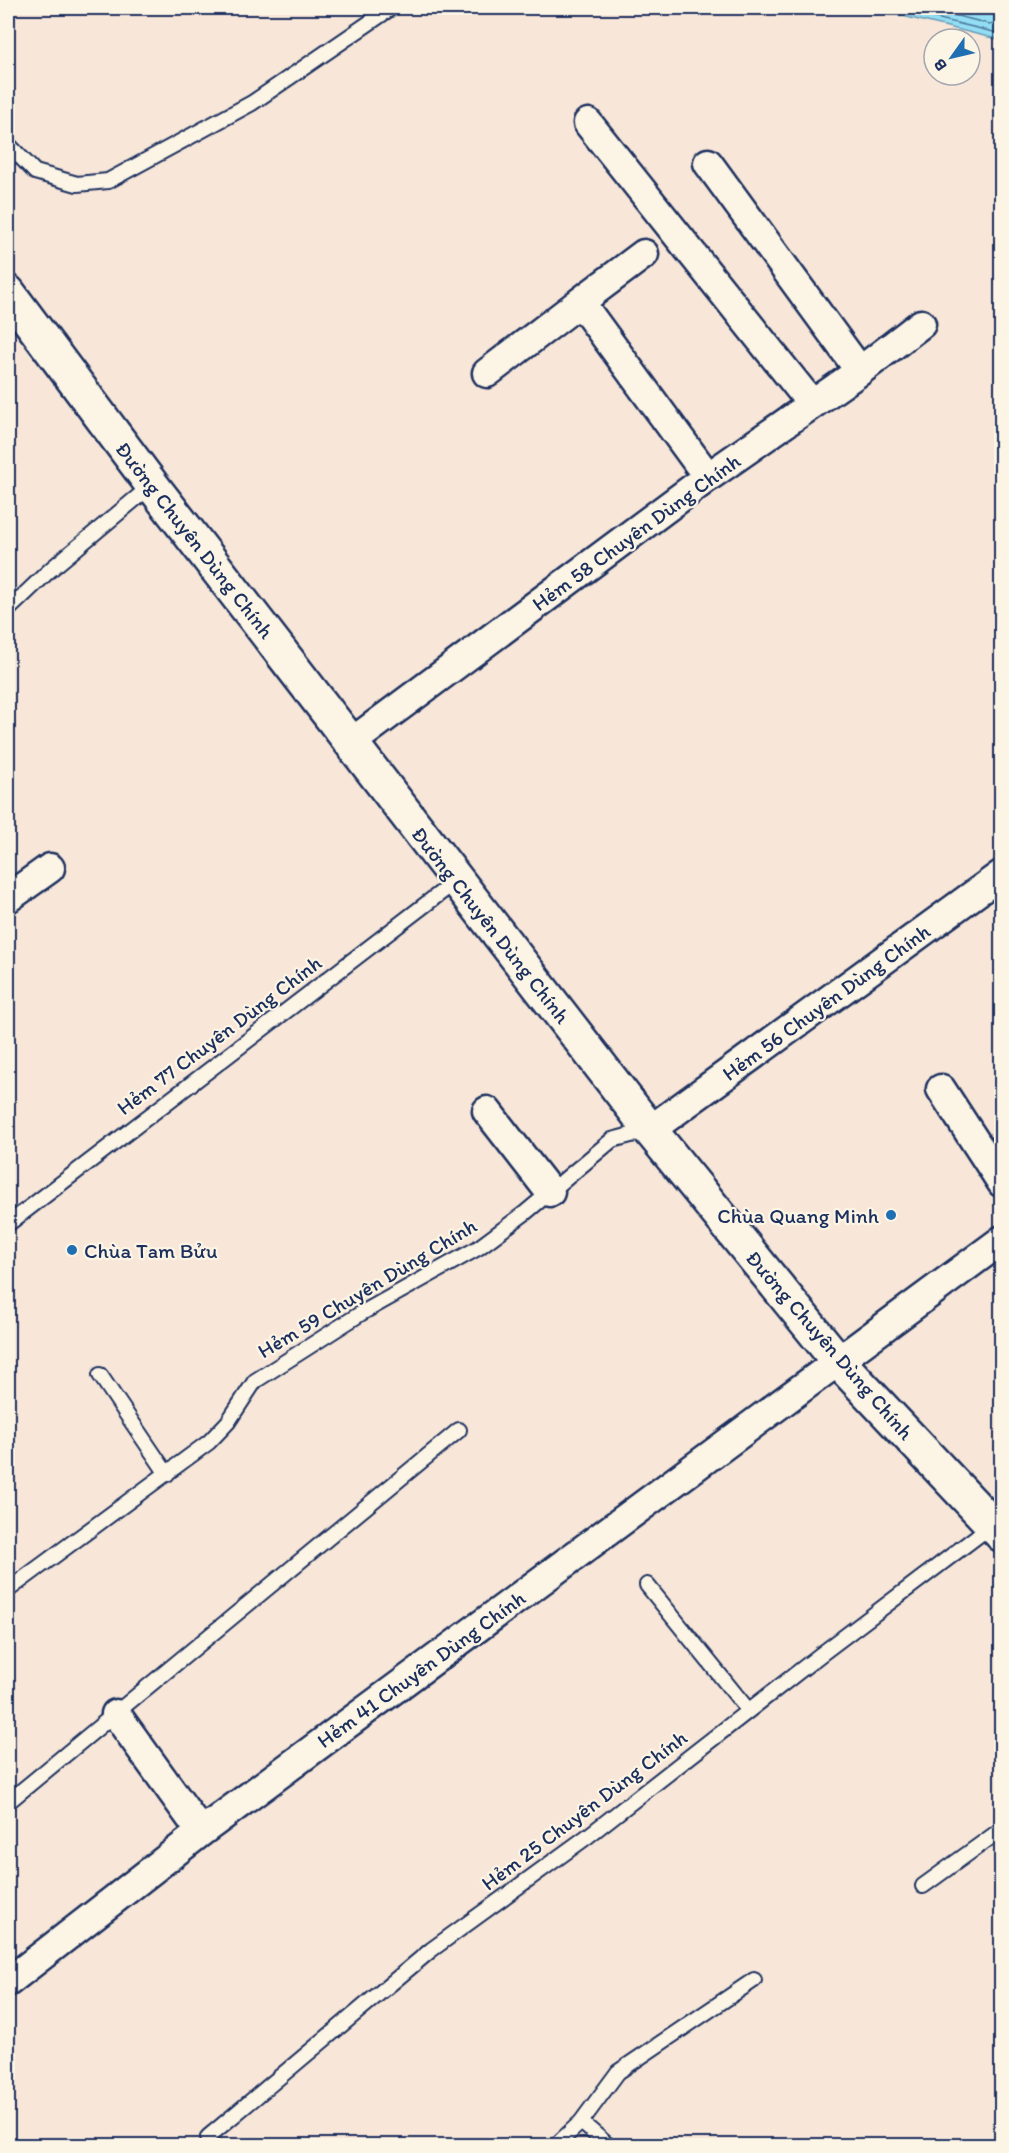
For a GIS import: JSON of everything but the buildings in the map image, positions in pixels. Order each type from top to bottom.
[{"type":"street","points":[[588,123],[812,404]]},
{"type":"street","points":[[708,163],[860,371]]},
{"type":"street","points":[[486,373],[644,255]]},
{"type":"street","name":"Đường Chuyên Dùng Chính","points":[[8,292],[152,485],[650,1130],[838,1361],[997,1530]]},
{"type":"street","points":[[580,302],[708,477]]},
{"type":"street","name":"Hẻm 58 Chuyên Dùng Chính","points":[[352,742],[708,477],[860,371],[921,324]]},
{"type":"street","points":[[8,898],[50,868]]},
{"type":"street","name":"Hẻm 56 Chuyên Dùng Chính","points":[[650,1130],[1002,874]]},
{"type":"street","points":[[940,1089],[1002,1183]]},
{"type":"street","points":[[487,1111],[550,1192]]},
{"type":"street","name":"Hẻm 41 Chuyên Dùng Chính","points":[[8,1982],[201,1832],[1002,1240]]},
{"type":"street","points":[[116,1714],[201,1832]]},
{"type":"lane","points":[[8,144],[35,172],[76,184],[108,181],[252,103],[391,8]]},
{"type":"lane","points":[[8,610],[50,570],[152,485]]},
{"type":"lane","name":"Hẻm 77 Chuyên Dùng Chính","points":[[8,1224],[456,881]]},
{"type":"lane","name":"Hẻm 59 Chuyên Dùng Chính","points":[[8,1590],[209,1442],[228,1422],[255,1381],[360,1314],[478,1248],[612,1140],[650,1130]]},
{"type":"lane","points":[[100,1375],[167,1474]]},
{"type":"lane","points":[[8,1802],[459,1430]]},
{"type":"lane","name":"Hẻm 25 Chuyên Dùng Chính","points":[[208,2137],[431,1950],[588,1836],[748,1710],[997,1530]]},
{"type":"lane","points":[[647,1585],[748,1710]]},
{"type":"lane","points":[[923,1886],[1002,1829]]},
{"type":"lane","points":[[555,2145],[581,2122],[618,2073],[754,1980]]},
{"type":"lane","points":[[581,2122],[609,2145]]},
{"type":"water","points":[[870,8],[1001,8],[1001,40],[982,35],[982,27],[948,27]]},
{"type":"place","name":"Chùa Quang Minh","points":[[891,1215]]},
{"type":"place","name":"Chùa Tam Bửu","points":[[72,1250]]}]
